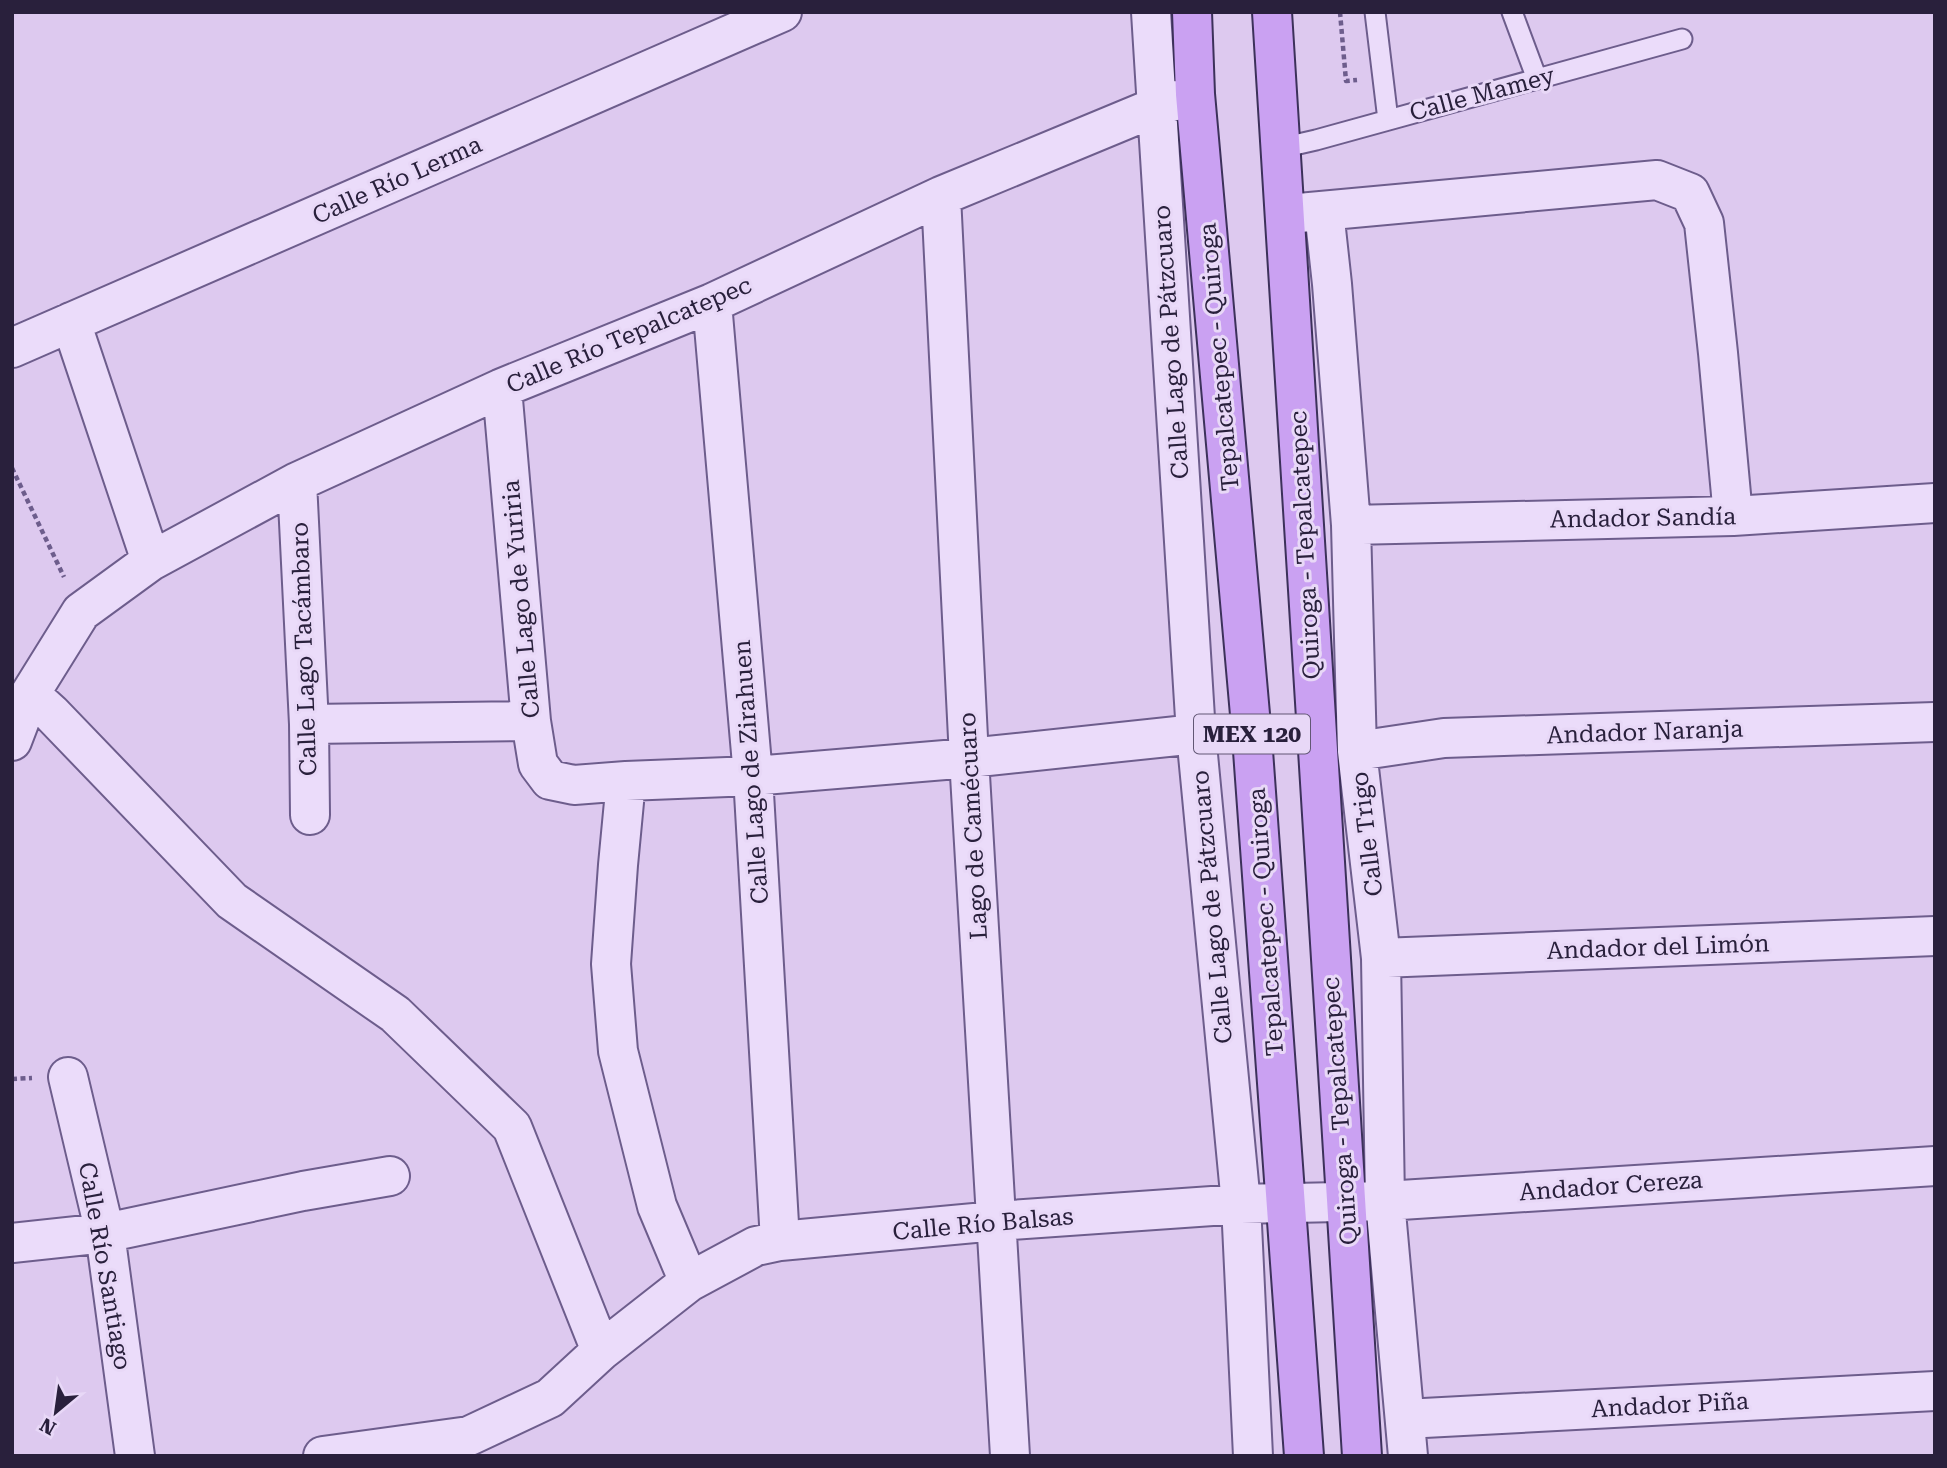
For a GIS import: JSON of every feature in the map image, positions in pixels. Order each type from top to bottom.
[{"type":"main road","name":"Tepalcatepec - Quiroga","points":[[1192,12],[1195,94],[1252,737],[1304,1456]]},
{"type":"main road","name":"Quiroga - Tepalcatepec","points":[[1272,12],[1362,1456]]},
{"type":"street","name":"Calle Río Lerma","points":[[12,348],[782,12]]},
{"type":"street","name":"Calle Lago de Pátzcuaro","points":[[1152,12],[1196,734],[1241,1204],[1253,1456]]},
{"type":"street","name":"Calle Río Tepalcatepec","points":[[81,612],[151,561],[298,482],[502,388],[712,303],[940,196],[1156,107],[1195,94]]},
{"type":"street","points":[[1285,213],[1657,180],[1690,193],[1704,223],[1733,516]]},
{"type":"street","name":"Lago de Camécuaro","points":[[940,196],[969,758],[1010,1456]]},
{"type":"street","name":"Calle Trigo","points":[[1324,211],[1351,525],[1357,751],[1381,958],[1385,1201],[1406,1438]]},
{"type":"street","name":"Calle Lago de Zirahuen","points":[[712,303],[753,776],[780,1241]]},
{"type":"street","points":[[71,323],[151,561]]},
{"type":"street","name":"Calle Lago de Yuriria","points":[[502,388],[531,721],[538,764],[550,780],[574,785],[626,781]]},
{"type":"street","name":"Calle Lago Tacámbaro","points":[[298,482],[309,724],[310,815]]},
{"type":"street","name":"Andador Sandía","points":[[1351,525],[1733,516],[1935,503]]},
{"type":"street","points":[[12,741],[30,694],[81,612]]},
{"type":"street","points":[[30,694],[232,901],[395,1014],[512,1127],[601,1351]]},
{"type":"street","points":[[309,724],[531,721]]},
{"type":"street","name":"Andador Naranja","points":[[1357,751],[1444,738],[1935,722]]},
{"type":"street","points":[[689,1282],[657,1206],[618,1051],[611,964],[626,781],[753,776],[969,758],[1196,734]]},
{"type":"street","name":"Andador del Limón","points":[[1381,958],[1935,936]]},
{"type":"street","name":"Calle Río Santiago","points":[[68,1077],[105,1233],[135,1456]]},
{"type":"street","name":"Andador Cereza","points":[[1287,1204],[1385,1201],[1935,1166]]},
{"type":"street","points":[[12,1243],[105,1233],[303,1191],[390,1176]]},
{"type":"street","name":"Calle Río Balsas","points":[[323,1456],[465,1446],[550,1398],[601,1351],[689,1282],[756,1246],[780,1241],[996,1222],[1241,1204],[1287,1204]]},
{"type":"street","name":"Andador Piña","points":[[1406,1438],[1935,1391]]},
{"type":"lane","points":[[1375,12],[1388,120]]},
{"type":"lane","points":[[1512,12],[1536,79]]},
{"type":"lane","name":"Calle Mamey","points":[[1281,148],[1682,39]]},
{"type":"path","points":[[12,468],[81,612]]}]
